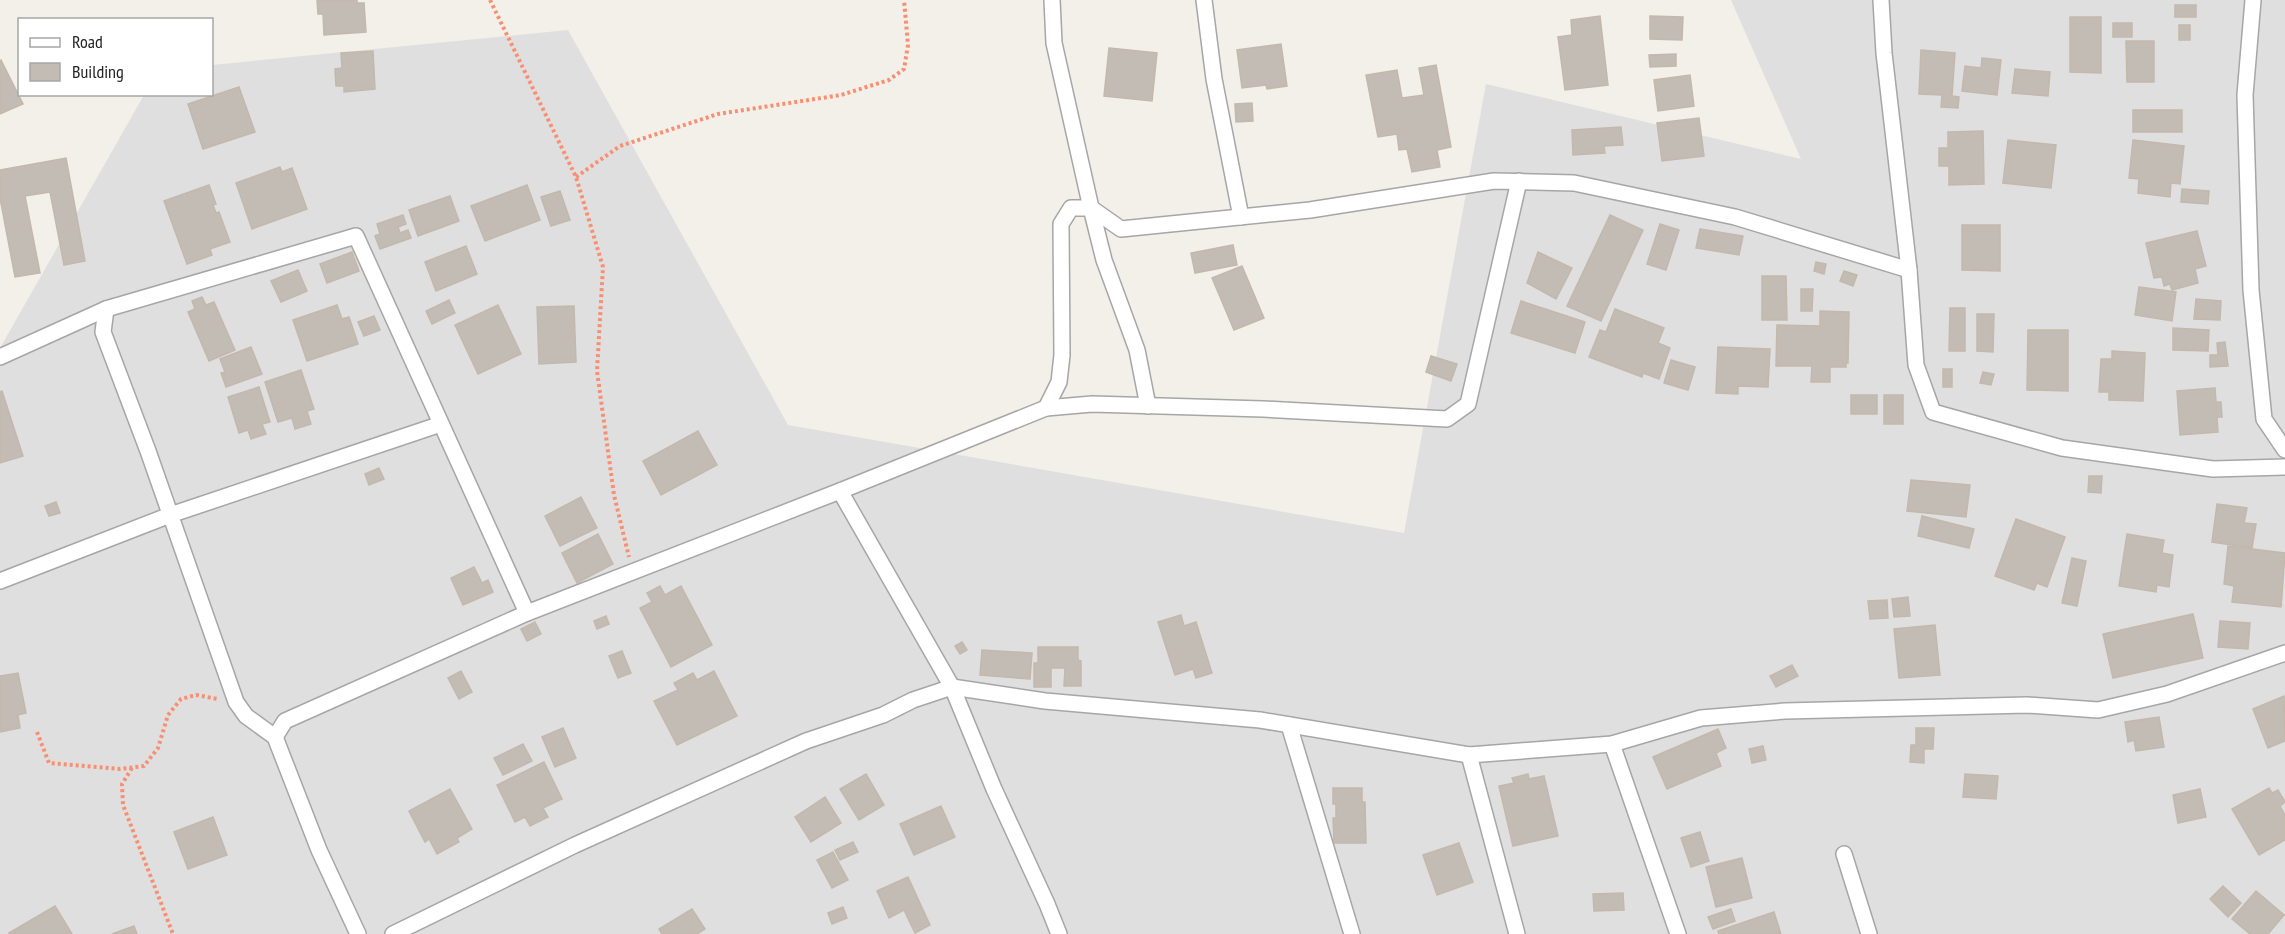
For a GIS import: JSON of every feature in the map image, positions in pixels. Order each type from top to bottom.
[{"type":"street","points":[[1052,0],[1054,43],[1091,208],[1104,260],[1137,350],[1148,406]]},
{"type":"street","points":[[1204,0],[1214,79],[1241,217]]},
{"type":"street","points":[[1881,0],[1884,53],[1909,270],[1916,365],[1933,412],[2062,448],[2213,469],[2285,467]]},
{"type":"street","points":[[2253,0],[2246,95],[2251,290],[2264,420],[2285,450]]},
{"type":"street","points":[[1046,408],[1059,382],[1062,355],[1061,224],[1071,208],[1091,208],[1121,229],[1310,210],[1494,181],[1574,183],[1735,217],[1909,270]]},
{"type":"street","points":[[275,737],[285,721],[527,613],[1046,408],[1092,404],[1263,409],[1447,419],[1468,404],[1519,181]]},
{"type":"street","points":[[0,357],[106,309],[356,236],[527,613]]},
{"type":"street","points":[[106,309],[103,332],[236,702],[246,716],[275,737],[319,850],[358,934]]},
{"type":"street","points":[[0,581],[170,515],[441,424]]},
{"type":"street","points":[[840,491],[952,687],[1059,934]]},
{"type":"street","points":[[393,934],[565,850],[806,741],[883,715],[913,700],[952,687],[1045,701],[1260,720],[1469,755],[1612,744],[1701,718],[1785,711],[2027,705],[2098,710],[2167,694],[2285,653]]},
{"type":"street","points":[[1289,725],[1352,934]]},
{"type":"street","points":[[1612,744],[1678,934]]},
{"type":"street","points":[[1469,755],[1517,934]]},
{"type":"street","points":[[1845,854],[1869,934]]},
{"type":"path","points":[[490,0],[576,177],[603,267],[597,371],[614,495],[629,561],[634,571]]},
{"type":"path","points":[[576,177],[620,146],[718,114],[842,95],[889,81],[904,69],[908,45],[904,0]]},
{"type":"path","points":[[37,732],[49,763],[120,769],[144,766],[158,748],[168,715],[181,699],[196,695],[236,702]]},
{"type":"path","points":[[132,767],[123,784],[123,805],[173,934]]},
{"type":"shaded area","points":[[1731,0],[2285,0],[2285,934],[0,934],[0,348],[143,96],[213,96],[213,65],[568,30],[788,425],[1404,533],[1486,84],[1801,159]]},
{"type":"building","points":[[317,0],[357,0],[357,3],[364,3],[366,32],[324,35],[323,14],[318,14]]},
{"type":"building","points":[[2175,5],[2196,5],[2196,17],[2175,17]]},
{"type":"building","points":[[1600,16],[1608,85],[1565,90],[1558,37],[1572,35],[1571,20]]},
{"type":"building","points":[[1650,16],[1683,17],[1682,40],[1650,39]]},
{"type":"building","points":[[2070,17],[2101,17],[2101,73],[2070,72]]},
{"type":"building","points":[[2113,23],[2132,23],[2132,37],[2113,37]]},
{"type":"building","points":[[2179,25],[2190,25],[2190,40],[2179,40]]},
{"type":"building","points":[[2126,41],[2154,41],[2154,82],[2127,82]]},
{"type":"building","points":[[1281,44],[1287,86],[1267,89],[1266,85],[1242,88],[1237,50]]},
{"type":"building","points":[[1109,48],[1157,53],[1152,101],[1104,96]]},
{"type":"building","points":[[1921,50],[1955,53],[1952,96],[1959,97],[1958,108],[1941,107],[1942,95],[1919,94]]},
{"type":"building","points":[[373,51],[375,89],[344,92],[344,86],[336,86],[335,69],[342,68],[341,53]]},
{"type":"building","points":[[1676,54],[1676,66],[1650,67],[1649,55]]},
{"type":"building","points":[[1982,58],[2001,60],[1997,95],[1962,91],[1965,66],[1981,68]]},
{"type":"building","points":[[0,61],[23,104],[0,114]]},
{"type":"building","points":[[1436,65],[1451,147],[1437,150],[1440,167],[1412,172],[1407,149],[1399,150],[1397,134],[1378,137],[1366,75],[1397,70],[1402,98],[1424,95],[1419,68]]},
{"type":"building","points":[[2015,69],[2050,72],[2048,96],[2012,93]]},
{"type":"building","points":[[1690,75],[1694,106],[1658,111],[1654,80]]},
{"type":"building","points":[[239,87],[255,132],[203,149],[188,104]]},
{"type":"building","points":[[1252,103],[1253,121],[1236,122],[1235,104]]},
{"type":"building","points":[[2133,110],[2182,110],[2182,132],[2133,132]]},
{"type":"building","points":[[1699,118],[1704,156],[1662,161],[1657,123]]},
{"type":"building","points":[[1621,127],[1623,145],[1604,146],[1605,153],[1573,155],[1572,130]]},
{"type":"building","points":[[1983,131],[1984,184],[1949,185],[1949,166],[1939,166],[1939,148],[1948,148],[1948,132]]},
{"type":"building","points":[[2008,140],[2056,145],[2051,188],[2003,183]]},
{"type":"building","points":[[2133,140],[2184,146],[2180,184],[2171,183],[2170,197],[2138,193],[2139,179],[2129,178]]},
{"type":"building","points":[[66,158],[85,261],[64,265],[50,192],[25,196],[40,273],[15,277],[0,198],[0,170]]},
{"type":"building","points":[[280,167],[282,172],[292,168],[307,209],[252,229],[236,183]]},
{"type":"building","points":[[209,185],[216,204],[213,205],[216,213],[219,212],[230,242],[210,249],[212,255],[187,264],[164,201]]},
{"type":"building","points":[[527,185],[540,220],[485,241],[471,206]]},
{"type":"building","points":[[2182,189],[2209,191],[2208,204],[2181,202]]},
{"type":"building","points":[[560,191],[570,220],[551,226],[541,197]]},
{"type":"building","points":[[450,196],[459,221],[418,236],[409,210]]},
{"type":"building","points":[[403,215],[406,224],[398,227],[400,233],[408,230],[411,238],[380,249],[375,236],[380,234],[377,224]]},
{"type":"building","points":[[1610,215],[1643,230],[1601,321],[1567,306]]},
{"type":"building","points":[[1660,224],[1679,230],[1666,270],[1647,264]]},
{"type":"building","points":[[1962,225],[2000,225],[2000,271],[1962,270]]},
{"type":"building","points":[[1700,229],[1743,236],[1739,255],[1696,248]]},
{"type":"building","points":[[2197,231],[2206,266],[2195,269],[2198,283],[2172,290],[2170,284],[2164,286],[2162,277],[2154,278],[2146,243]]},
{"type":"building","points":[[1233,245],[1237,265],[1195,273],[1191,253]]},
{"type":"building","points":[[466,246],[477,274],[436,291],[425,262]]},
{"type":"building","points":[[352,252],[359,271],[327,283],[320,264]]},
{"type":"building","points":[[1538,252],[1572,268],[1556,299],[1527,283]]},
{"type":"building","points":[[1816,262],[1826,264],[1824,274],[1814,271]]},
{"type":"building","points":[[1242,266],[1264,318],[1234,330],[1212,278]]},
{"type":"building","points":[[298,270],[307,291],[281,302],[271,281]]},
{"type":"building","points":[[1844,271],[1857,275],[1853,286],[1840,281]]},
{"type":"building","points":[[1762,276],[1786,276],[1787,320],[1762,320]]},
{"type":"building","points":[[2139,287],[2176,292],[2172,321],[2135,315]]},
{"type":"building","points":[[1801,289],[1813,289],[1812,311],[1801,311]]},
{"type":"building","points":[[202,297],[206,305],[214,302],[235,350],[209,361],[188,312],[195,309],[192,301]]},
{"type":"building","points":[[2196,299],[2221,301],[2220,320],[2194,319]]},
{"type":"building","points":[[449,300],[455,313],[432,324],[426,311]]},
{"type":"building","points":[[1521,301],[1585,322],[1575,353],[1511,333]]},
{"type":"building","points":[[337,305],[342,319],[349,317],[358,344],[307,361],[293,320]]},
{"type":"building","points":[[498,305],[521,354],[478,374],[455,325]]},
{"type":"building","points":[[574,306],[576,362],[539,364],[537,307]]},
{"type":"building","points":[[1950,308],[1965,308],[1965,351],[1949,351]]},
{"type":"building","points":[[1615,309],[1664,328],[1658,343],[1670,348],[1659,379],[1643,373],[1642,377],[1589,357],[1600,330],[1606,332]]},
{"type":"building","points":[[1820,311],[1849,312],[1848,363],[1846,367],[1830,367],[1830,382],[1811,382],[1812,366],[1776,366],[1777,325],[1820,326]]},
{"type":"building","points":[[1977,314],[1994,314],[1993,352],[1977,351]]},
{"type":"building","points":[[374,316],[380,330],[364,336],[358,322]]},
{"type":"building","points":[[2173,328],[2209,330],[2208,351],[2173,350]]},
{"type":"building","points":[[2028,330],[2068,330],[2068,391],[2027,390]]},
{"type":"building","points":[[2225,342],[2228,366],[2210,367],[2210,355],[2218,355],[2217,343]]},
{"type":"building","points":[[251,347],[262,374],[226,387],[221,373],[225,372],[220,359]]},
{"type":"building","points":[[1718,347],[1770,349],[1768,387],[1738,386],[1738,394],[1716,393]]},
{"type":"building","points":[[2112,351],[2145,353],[2143,401],[2109,400],[2109,392],[2099,392],[2101,359],[2112,359]]},
{"type":"building","points":[[1431,356],[1457,364],[1451,381],[1426,372]]},
{"type":"building","points":[[1671,360],[1695,367],[1688,390],[1664,383]]},
{"type":"building","points":[[1943,369],[1952,369],[1952,387],[1943,387]]},
{"type":"building","points":[[301,370],[314,409],[307,411],[311,424],[295,429],[292,418],[278,422],[265,382]]},
{"type":"building","points":[[1983,372],[1994,374],[1991,385],[1980,383]]},
{"type":"building","points":[[259,387],[270,422],[262,424],[266,434],[251,439],[248,430],[239,433],[228,397]]},
{"type":"building","points":[[2215,388],[2216,402],[2221,402],[2222,417],[2217,417],[2218,432],[2180,435],[2177,391]]},
{"type":"building","points":[[2,391],[23,456],[0,463],[0,392]]},
{"type":"building","points":[[1851,395],[1877,395],[1877,414],[1851,414]]},
{"type":"building","points":[[1884,395],[1903,395],[1903,424],[1884,424]]},
{"type":"building","points":[[698,431],[717,465],[661,495],[643,461]]},
{"type":"building","points":[[379,468],[384,479],[369,485],[365,474]]},
{"type":"building","points":[[2089,476],[2102,476],[2101,493],[2088,492]]},
{"type":"building","points":[[1911,480],[1970,485],[1966,517],[1907,511]]},
{"type":"building","points":[[581,497],[597,528],[560,546],[545,516]]},
{"type":"building","points":[[56,502],[60,513],[49,516],[45,506]]},
{"type":"building","points":[[2217,504],[2247,508],[2244,523],[2256,524],[2252,548],[2212,542]]},
{"type":"building","points":[[1922,516],[1974,529],[1969,548],[1918,536]]},
{"type":"building","points":[[2016,519],[2065,537],[2047,587],[2037,583],[2034,590],[1995,576]]},
{"type":"building","points":[[598,534],[613,564],[577,583],[562,553]]},
{"type":"building","points":[[2127,534],[2164,540],[2162,553],[2173,555],[2169,587],[2157,585],[2156,592],[2119,586]]},
{"type":"building","points":[[2228,546],[2285,553],[2281,607],[2232,602],[2234,586],[2224,584]]},
{"type":"building","points":[[2072,558],[2086,561],[2077,606],[2062,603]]},
{"type":"building","points":[[474,567],[482,583],[488,580],[493,592],[463,605],[451,578]]},
{"type":"building","points":[[660,586],[665,595],[681,586],[712,645],[671,667],[640,608],[652,602],[647,593]]},
{"type":"building","points":[[1908,597],[1910,616],[1894,617],[1892,599]]},
{"type":"building","points":[[1887,600],[1888,618],[1870,619],[1868,601]]},
{"type":"building","points":[[2193,614],[2203,658],[2113,678],[2103,634]]},
{"type":"building","points":[[1181,615],[1184,626],[1196,622],[1212,673],[1196,678],[1193,669],[1175,675],[1158,622]]},
{"type":"building","points":[[606,616],[609,624],[597,629],[594,621]]},
{"type":"building","points":[[2220,621],[2250,623],[2248,649],[2218,647]]},
{"type":"building","points":[[535,622],[541,634],[527,641],[521,629]]},
{"type":"building","points":[[1935,625],[1940,675],[1899,678],[1894,629]]},
{"type":"building","points":[[962,642],[967,650],[960,654],[955,646]]},
{"type":"building","points":[[1038,647],[1078,647],[1078,660],[1081,661],[1081,686],[1064,686],[1065,668],[1051,668],[1051,687],[1034,687],[1034,663],[1038,663]]},
{"type":"building","points":[[982,650],[1032,653],[1030,679],[980,675]]},
{"type":"building","points":[[622,651],[631,673],[618,678],[609,656]]},
{"type":"building","points":[[1792,665],[1798,676],[1776,687],[1770,676]]},
{"type":"building","points":[[461,671],[472,692],[459,699],[448,678]]},
{"type":"building","points":[[714,671],[737,716],[677,745],[654,701],[678,690],[674,683],[693,673],[697,680]]},
{"type":"building","points":[[18,673],[26,713],[18,715],[20,728],[0,732],[0,676]]},
{"type":"building","points":[[2284,696],[2285,741],[2268,748],[2253,709]]},
{"type":"building","points":[[2159,717],[2164,747],[2136,751],[2134,740],[2128,742],[2125,722]]},
{"type":"building","points":[[563,728],[576,758],[555,767],[542,737]]},
{"type":"building","points":[[1916,728],[1934,728],[1933,749],[1924,749],[1924,763],[1910,762],[1911,745],[1916,745]]},
{"type":"building","points":[[1718,729],[1726,748],[1716,753],[1721,766],[1667,789],[1653,757]]},
{"type":"building","points":[[523,744],[532,761],[503,775],[494,758]]},
{"type":"building","points":[[1763,746],[1766,760],[1752,763],[1749,749]]},
{"type":"building","points":[[544,762],[562,799],[543,808],[548,817],[530,826],[525,817],[515,822],[497,785]]},
{"type":"building","points":[[866,774],[884,805],[859,820],[840,789]]},
{"type":"building","points":[[1528,774],[1529,779],[1544,776],[1558,836],[1513,846],[1499,786],[1514,783],[1512,778]]},
{"type":"building","points":[[1965,774],[1998,776],[1996,799],[1963,797]]},
{"type":"building","points":[[1333,788],[1362,788],[1362,802],[1365,802],[1366,843],[1334,843],[1333,818],[1336,818],[1336,804],[1333,804]]},
{"type":"building","points":[[2269,788],[2272,793],[2278,790],[2285,802],[2280,806],[2285,815],[2285,840],[2259,855],[2232,809]]},
{"type":"building","points":[[450,789],[472,829],[457,838],[459,842],[437,854],[429,839],[425,842],[409,811]]},
{"type":"building","points":[[2200,789],[2206,817],[2178,823],[2173,795]]},
{"type":"building","points":[[825,797],[841,823],[811,842],[795,817]]},
{"type":"building","points":[[941,806],[955,837],[914,855],[900,824]]},
{"type":"building","points":[[213,817],[227,855],[188,869],[174,832]]},
{"type":"building","points":[[1700,832],[1709,861],[1691,867],[1681,838]]},
{"type":"building","points":[[853,842],[858,852],[840,860],[835,850]]},
{"type":"building","points":[[1459,843],[1473,882],[1437,895],[1423,855]]},
{"type":"building","points":[[833,852],[848,880],[832,888],[817,860]]},
{"type":"building","points":[[1742,858],[1752,898],[1716,907],[1706,867]]},
{"type":"building","points":[[908,877],[930,925],[915,933],[904,910],[889,918],[877,891]]},
{"type":"building","points":[[2223,886],[2241,903],[2228,917],[2210,899]]},
{"type":"building","points":[[2256,891],[2284,915],[2268,934],[2250,934],[2232,919]]},
{"type":"building","points":[[1623,893],[1624,910],[1594,911],[1593,894]]},
{"type":"building","points":[[55,906],[72,934],[9,933]]},
{"type":"building","points":[[843,907],[847,918],[832,924],[828,913]]},
{"type":"building","points":[[692,909],[705,929],[697,934],[662,934],[659,929]]},
{"type":"building","points":[[1731,909],[1735,921],[1713,929],[1708,917]]},
{"type":"building","points":[[1774,912],[1781,934],[1719,934],[1718,931]]},
{"type":"building","points":[[134,926],[137,934],[112,934]]}]
